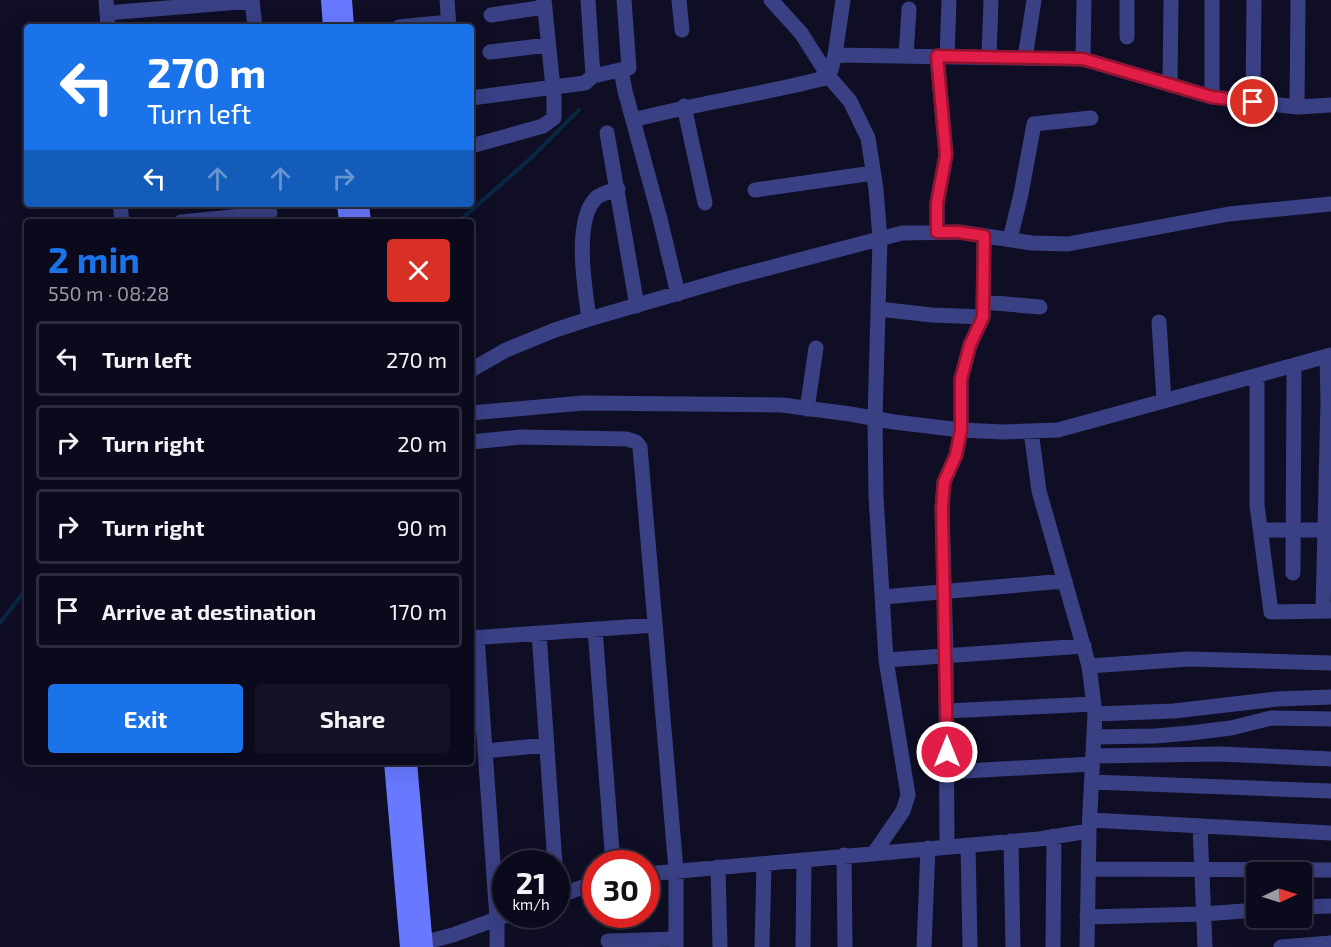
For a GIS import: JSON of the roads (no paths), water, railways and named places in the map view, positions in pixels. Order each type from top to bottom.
[{"type":"street","points":[[107,13],[252,0],[255,24]]},
{"type":"street","points":[[330,0],[332,24]]},
{"type":"street","points":[[343,0],[345,24]]},
{"type":"street","points":[[447,0],[449,24]]},
{"type":"street","points":[[588,0],[593,76]]},
{"type":"street","points":[[474,98],[585,83],[593,76],[629,68],[624,0]]},
{"type":"street","points":[[679,0],[682,30]]},
{"type":"street","points":[[829,77],[835,55],[843,0]]},
{"type":"street","points":[[937,232],[937,203],[945,167],[942,57],[949,0]]},
{"type":"street","points":[[989,57],[991,0]]},
{"type":"street","points":[[1025,58],[1034,0]]},
{"type":"street","points":[[1083,59],[1084,0]]},
{"type":"street","points":[[1126,37],[1127,0]]},
{"type":"street","points":[[1170,85],[1171,0]]},
{"type":"street","points":[[1212,0],[1212,97]]},
{"type":"street","points":[[1253,102],[1254,0]]},
{"type":"street","points":[[1297,107],[1298,0]]},
{"type":"street","points":[[474,145],[543,126],[554,117],[544,4],[491,15]]},
{"type":"street","points":[[776,5],[801,33],[829,77],[850,101],[868,138],[873,173],[880,239],[875,419],[876,496],[886,660],[908,795],[903,811],[874,852]]},
{"type":"street","points":[[906,56],[909,9]]},
{"type":"street","points":[[490,52],[548,45]]},
{"type":"street","points":[[835,55],[1083,59],[1212,97],[1297,107],[1331,105]]},
{"type":"street","points":[[621,70],[678,294]]},
{"type":"street","points":[[633,120],[684,106],[781,89],[829,77]]},
{"type":"street","points":[[684,106],[705,203]]},
{"type":"street","points":[[1010,240],[1034,124],[1091,118]]},
{"type":"street","points":[[607,133],[637,306]]},
{"type":"street","points":[[754,190],[873,173]]},
{"type":"street","points":[[589,319],[582,264],[589,208],[600,195],[618,189]]},
{"type":"street","points":[[474,368],[506,350],[589,319],[734,277],[902,233],[958,232],[1010,240],[1068,244],[1229,214],[1331,204]]},
{"type":"street","points":[[211,219],[270,213]]},
{"type":"street","points":[[947,846],[946,655],[942,508],[944,482],[956,455],[961,430],[961,379],[983,309],[984,236]]},
{"type":"street","points":[[878,309],[915,314],[1040,308]]},
{"type":"street","points":[[1159,322],[1164,401]]},
{"type":"street","points":[[807,409],[816,348]]},
{"type":"street","points":[[474,413],[583,403],[782,405],[961,430],[1003,432],[1058,430],[1329,356],[1327,611],[1271,612],[1257,505],[1257,376]]},
{"type":"street","points":[[1293,573],[1294,365]]},
{"type":"street","points":[[1031,431],[1039,490],[1084,646],[1095,709],[1089,825],[1087,947]]},
{"type":"street","points":[[474,442],[521,437],[627,439],[636,442],[640,447],[676,870],[676,943],[608,941]]},
{"type":"street","points":[[1260,530],[1328,530]]},
{"type":"street","points":[[883,597],[1065,581]]},
{"type":"street","points":[[495,850],[474,638],[655,625]]},
{"type":"street","points":[[595,629],[612,850]]},
{"type":"street","points":[[539,633],[554,850]]},
{"type":"street","points":[[886,660],[1084,646]]},
{"type":"street","points":[[1089,666],[1189,659],[1331,663]]},
{"type":"street","points":[[946,711],[1095,709],[1174,711],[1277,699],[1331,697]]},
{"type":"street","points":[[1094,737],[1190,733],[1231,728],[1271,718],[1331,719]]},
{"type":"street","points":[[485,751],[547,745]]},
{"type":"street","points":[[947,772],[1093,760],[1219,754],[1331,759]]},
{"type":"street","points":[[393,765],[416,946]]},
{"type":"street","points":[[408,765],[416,946]]},
{"type":"street","points":[[1092,782],[1331,791]]},
{"type":"street","points":[[660,872],[1011,841],[1054,836],[1089,825],[1200,826],[1331,833]]},
{"type":"street","points":[[1200,826],[1205,947]]},
{"type":"street","points":[[1053,947],[1054,836]]},
{"type":"street","points":[[1011,841],[1012,947]]},
{"type":"street","points":[[968,844],[970,947]]},
{"type":"street","points":[[924,947],[928,848]]},
{"type":"street","points":[[844,855],[845,947]]},
{"type":"street","points":[[803,947],[804,860]]},
{"type":"street","points":[[762,947],[764,864]]},
{"type":"street","points":[[718,867],[720,947]]},
{"type":"street","points":[[1088,868],[1331,870]]},
{"type":"street","points":[[1312,907],[1331,906]]},
{"type":"street","points":[[1087,916],[1246,911]]},
{"type":"street","points":[[416,946],[492,921]]},
{"type":"street","points":[[497,947],[500,928]]},
{"type":"street","points":[[1281,947],[1331,943]]},
{"type":"waterway","points":[[461,219],[530,159],[579,110]]},
{"type":"waterway","points":[[0,623],[24,592]]}]
